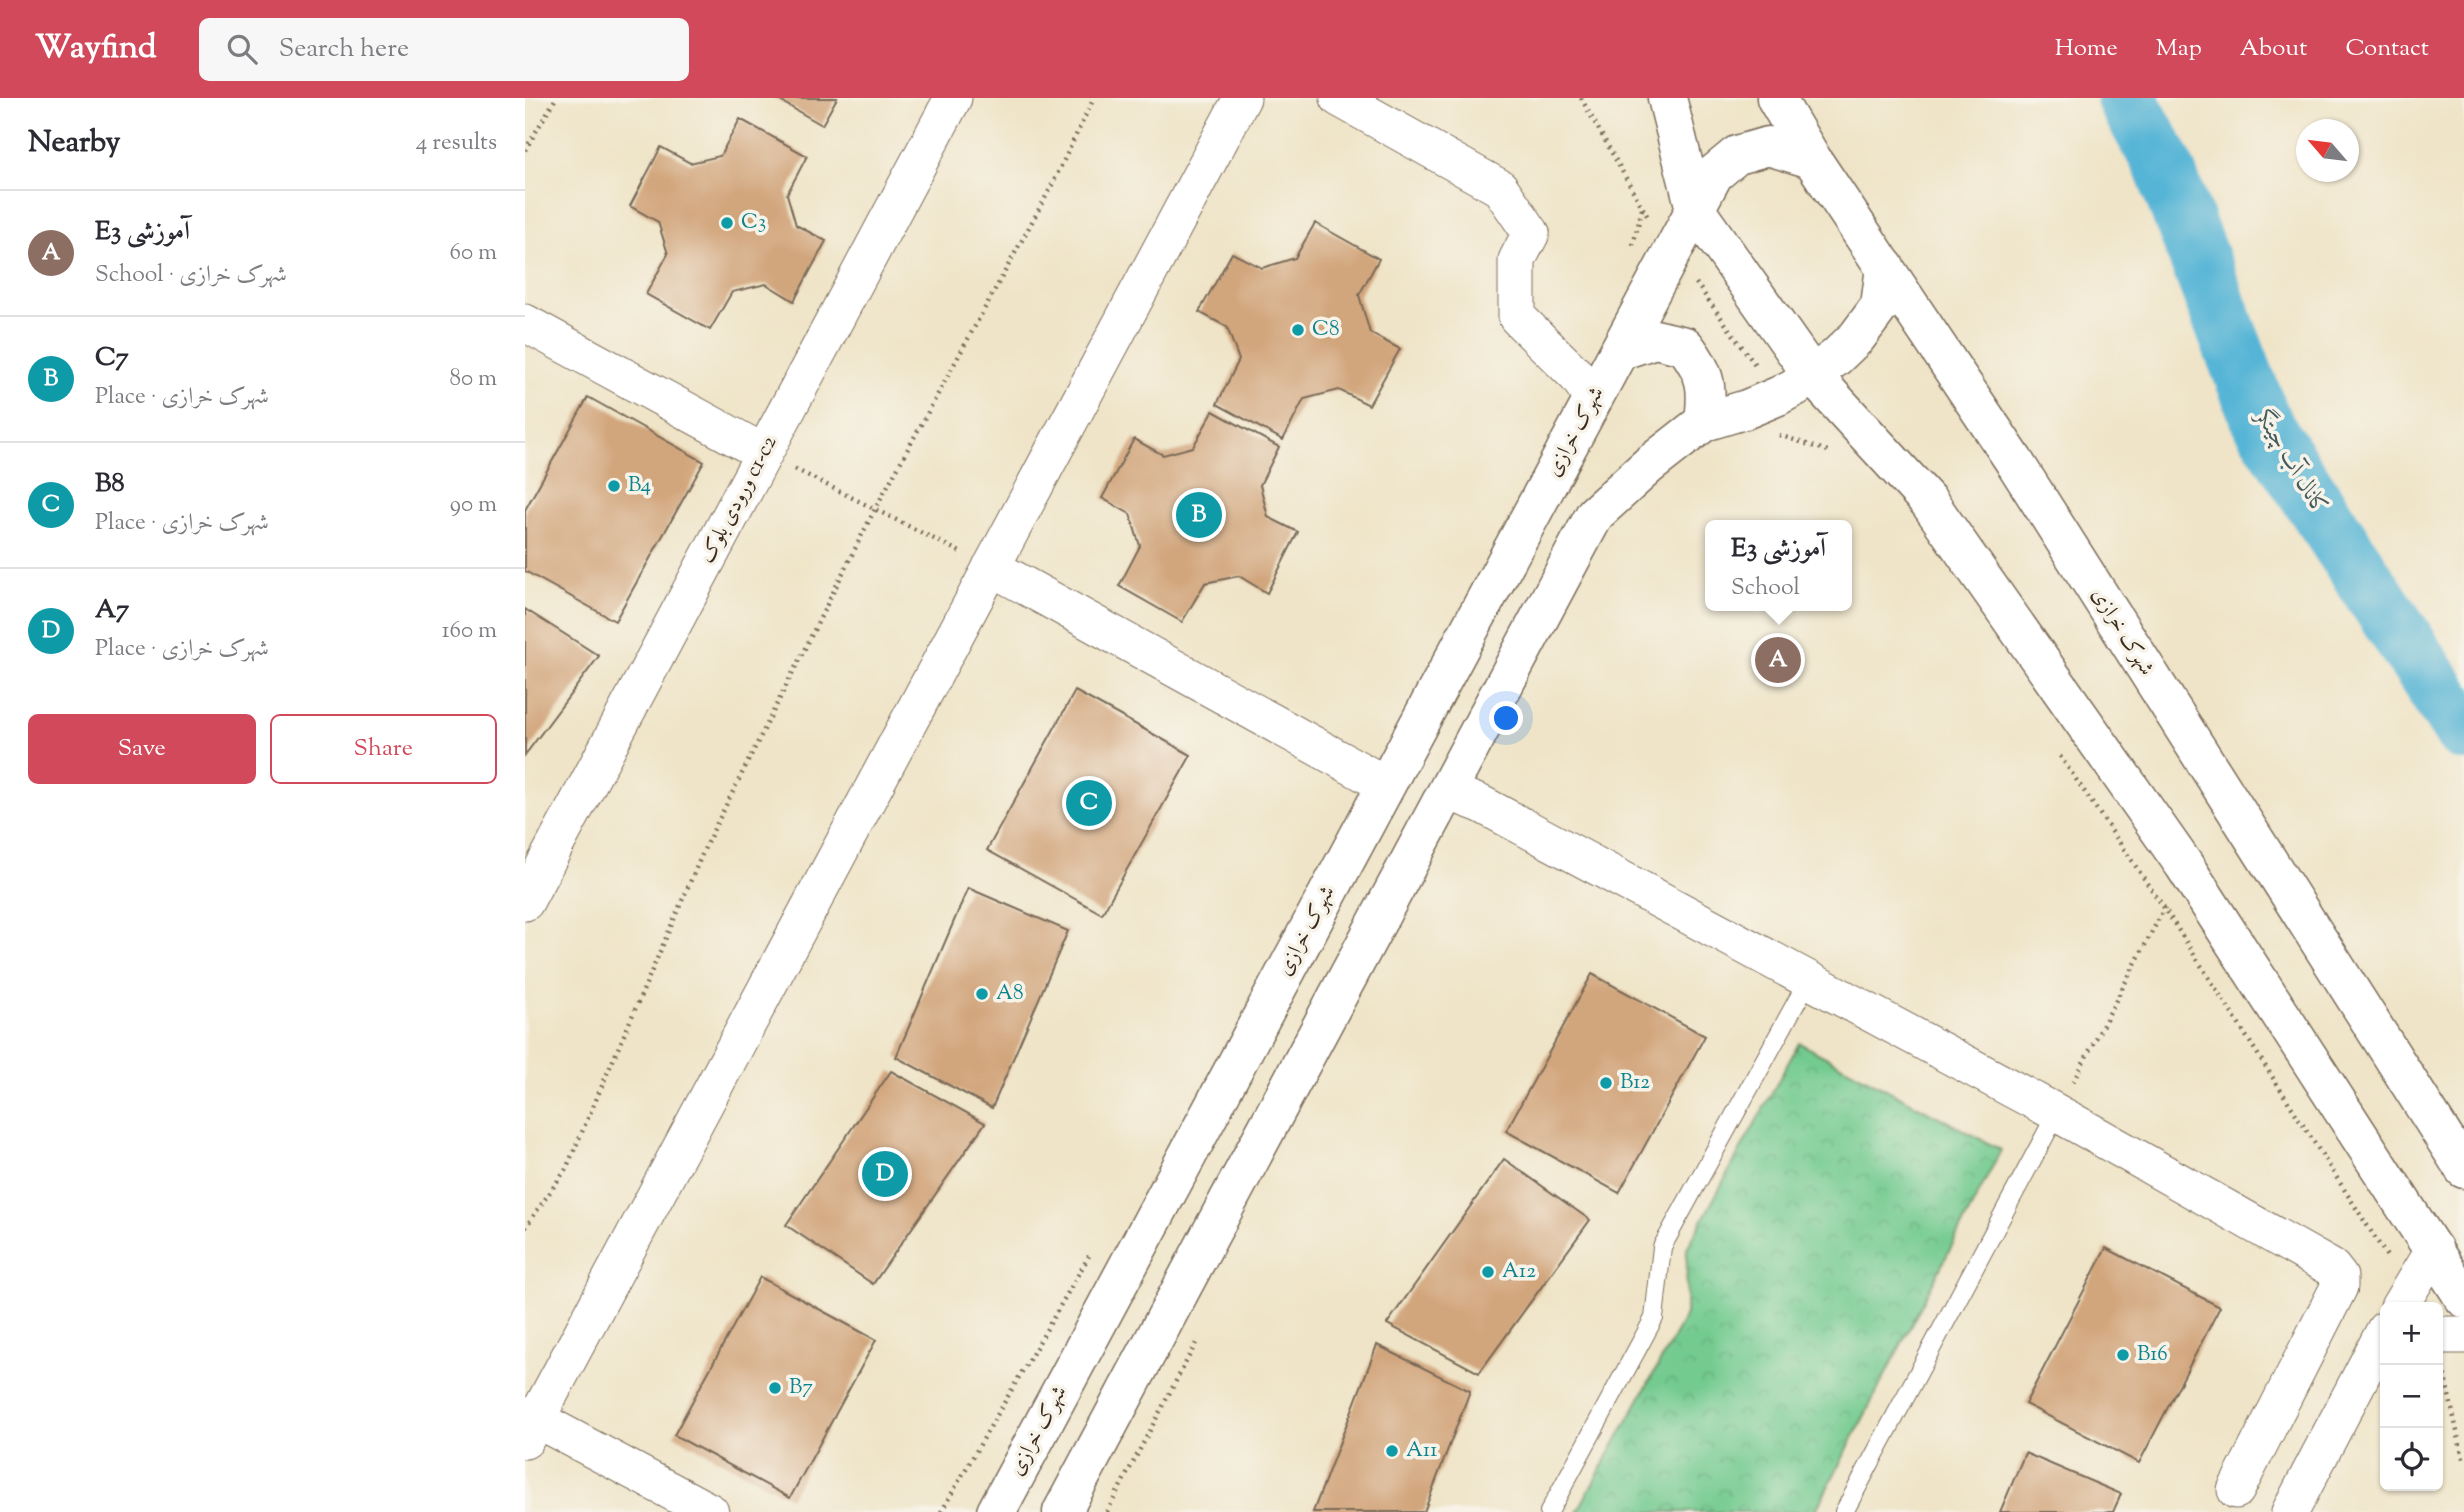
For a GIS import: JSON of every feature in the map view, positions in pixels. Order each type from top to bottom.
[{"type":"street","name":"ورودی بلوک c1-c2","points":[[525,902],[953,98]]},
{"type":"street","points":[[710,1512],[531,1430],[1242,98]]},
{"type":"street","points":[[1339,98],[1500,188],[1531,233],[1517,260],[1517,317],[1577,376],[1594,399]]},
{"type":"street","points":[[1667,98],[1695,209],[1812,375],[1929,502],[2184,865],[2464,1298]]},
{"type":"street","name":"شهرک خرازی","points":[[1776,98],[1812,159],[2014,461],[2464,1168]]},
{"type":"street","name":"شهرک خرازی","points":[[996,1512],[1713,174],[1737,155],[1768,146],[1812,159]]},
{"type":"street","points":[[1062,1512],[1595,514],[1649,465],[1704,422],[1778,396],[1835,358],[1857,337],[1880,306],[1885,267]]},
{"type":"street","points":[[525,323],[764,453]]},
{"type":"street","points":[[1619,351],[1655,339],[1685,346],[1701,367],[1707,389],[1704,422]]},
{"type":"street","points":[[991,567],[1387,783]]},
{"type":"street","points":[[1447,791],[1481,804],[2057,1113],[2332,1268],[2339,1277],[2339,1287],[2236,1490]]},
{"type":"street","points":[[2403,1302],[2434,1249]]},
{"type":"street","points":[[2290,1512],[2380,1343]]},
{"type":"lane","points":[[1549,1512],[1654,1318],[1662,1247],[1808,981]]},
{"type":"lane","points":[[1844,1512],[2057,1113]]},
{"type":"path","points":[[525,150],[556,98]]},
{"type":"path","points":[[525,1228],[566,1169],[707,843],[875,509],[1050,189],[1094,98]]},
{"type":"path","points":[[1581,98],[1642,209],[1778,396]]},
{"type":"path","points":[[1767,438],[1781,435],[1831,452],[1822,443]]},
{"type":"path","points":[[764,453],[991,567]]},
{"type":"path","points":[[2055,749],[2165,909],[2382,1302]]},
{"type":"path","points":[[2057,1113],[2165,909],[2184,865]]},
{"type":"path","points":[[1107,1512],[1197,1341]]},
{"type":"path","points":[[2447,1342],[2464,1463]]},
{"type":"green space","points":[[1799,1043],[2001,1150],[1815,1512],[1577,1512],[1686,1315],[1687,1248]]},
{"type":"building","points":[[775,98],[837,98],[822,125]]},
{"type":"building","name":"C3","points":[[740,119],[807,156],[787,194],[796,225],[826,241],[794,301],[766,284],[732,292],[710,330],[646,294],[668,254],[658,222],[630,206],[661,147],[690,163],[720,156]]},
{"type":"building","name":"C8","points":[[1315,223],[1379,259],[1359,295],[1370,333],[1400,349],[1369,405],[1339,390],[1304,399],[1283,440],[1217,404],[1239,360],[1227,327],[1199,312],[1232,253],[1262,268],[1295,258]]},
{"type":"building","name":"B4","points":[[588,397],[704,462],[615,621],[525,571],[525,510]]},
{"type":"building","points":[[1213,411],[1279,447],[1260,485],[1268,517],[1298,532],[1267,593],[1239,576],[1205,583],[1182,622],[1119,586],[1140,546],[1130,514],[1102,498],[1134,439],[1163,455],[1193,447]]},
{"type":"building","points":[[525,609],[599,656],[525,755]]},
{"type":"building","points":[[1075,691],[1191,755],[1102,914],[987,850]]},
{"type":"building","name":"A8","points":[[968,888],[1068,931],[992,1108],[896,1057]]},
{"type":"building","name":"B12","points":[[1592,974],[1705,1036],[1619,1193],[1506,1131]]},
{"type":"building","points":[[891,1071],[985,1123],[873,1284],[786,1225]]},
{"type":"building","name":"A12","points":[[1504,1159],[1590,1220],[1479,1373],[1387,1324]]},
{"type":"building","name":"B16","points":[[2106,1248],[2220,1307],[2139,1463],[2025,1404]]},
{"type":"building","name":"B7","points":[[760,1277],[876,1340],[790,1498],[674,1435]]},
{"type":"building","name":"A11","points":[[1377,1345],[1470,1391],[1424,1512],[1313,1512]]},
{"type":"building","points":[[2025,1453],[2121,1494],[2113,1512],[2000,1512]]},
{"type":"waterway","name":"کانال آب چیتگر","points":[[2126,98],[2162,162],[2262,423],[2464,731]]},
{"type":"place","name":"C3","points":[[727,223]]},
{"type":"place","name":"C8","points":[[1298,330]]},
{"type":"place","name":"B4","points":[[614,486]]},
{"type":"place","name":"C7","points":[[1199,515]]},
{"type":"place","name":"E3 آموزشی","points":[[1778,660]]},
{"type":"place","name":"B8","points":[[1089,803]]},
{"type":"place","name":"A8","points":[[982,994]]},
{"type":"place","name":"B12","points":[[1606,1083]]},
{"type":"place","name":"A7","points":[[885,1174]]},
{"type":"place","name":"A12","points":[[1488,1272]]},
{"type":"place","name":"B16","points":[[2123,1355]]},
{"type":"place","name":"B7","points":[[775,1388]]},
{"type":"place","name":"A11","points":[[1392,1451]]}]
